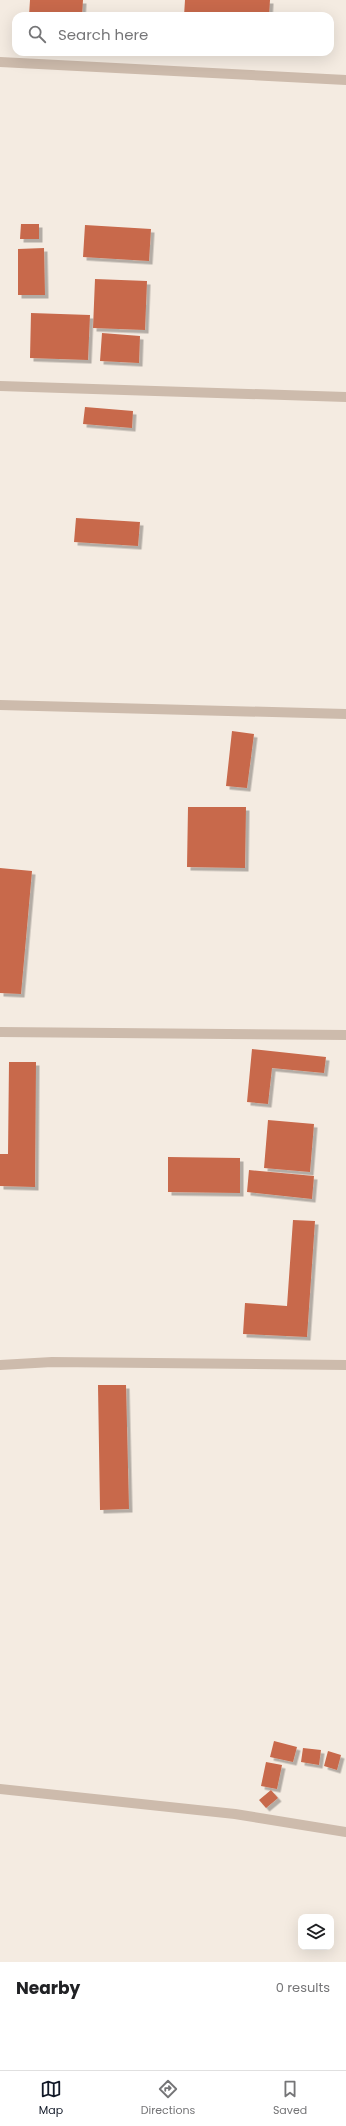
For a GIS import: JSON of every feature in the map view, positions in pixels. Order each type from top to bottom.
[{"type":"street","points":[[0,62],[346,80]]},
{"type":"street","points":[[0,386],[346,397]]},
{"type":"street","points":[[0,705],[346,714]]},
{"type":"street","points":[[0,1032],[346,1035]]},
{"type":"street","points":[[0,1365],[52,1362],[346,1365]]},
{"type":"street","points":[[0,1789],[235,1814],[346,1832]]},
{"type":"building","points":[[30,0],[83,0],[82,12],[29,12]]},
{"type":"building","points":[[185,0],[270,0],[269,12],[184,12]]},
{"type":"building","points":[[21,224],[39,224],[39,239],[20,239]]},
{"type":"building","points":[[85,225],[151,229],[149,261],[83,257]]},
{"type":"building","points":[[44,248],[45,295],[18,295],[18,249]]},
{"type":"building","points":[[95,279],[147,281],[145,330],[93,328]]},
{"type":"building","points":[[31,313],[90,315],[88,360],[30,358]]},
{"type":"building","points":[[102,333],[140,336],[139,363],[100,361]]},
{"type":"building","points":[[85,407],[133,411],[132,428],[83,424]]},
{"type":"building","points":[[76,518],[140,522],[138,546],[74,542]]},
{"type":"building","points":[[232,731],[254,734],[247,788],[226,786]]},
{"type":"building","points":[[188,807],[246,807],[245,868],[187,867]]},
{"type":"building","points":[[0,868],[32,871],[21,994],[0,993]]},
{"type":"building","points":[[252,1049],[326,1057],[324,1073],[272,1068],[268,1104],[247,1102]]},
{"type":"building","points":[[9,1062],[36,1062],[35,1187],[0,1186],[0,1154],[8,1154]]},
{"type":"building","points":[[268,1120],[314,1124],[310,1172],[264,1168]]},
{"type":"building","points":[[168,1157],[240,1158],[240,1193],[168,1192]]},
{"type":"building","points":[[249,1170],[314,1176],[312,1199],[247,1192]]},
{"type":"building","points":[[293,1220],[315,1221],[307,1337],[243,1334],[245,1303],[287,1306]]},
{"type":"building","points":[[98,1385],[126,1385],[129,1509],[100,1510]]},
{"type":"building","points":[[274,1741],[297,1747],[293,1762],[270,1757]]},
{"type":"building","points":[[303,1748],[321,1750],[319,1765],[301,1762]]},
{"type":"building","points":[[328,1751],[341,1755],[337,1770],[324,1766]]},
{"type":"building","points":[[266,1762],[282,1765],[277,1789],[261,1786]]},
{"type":"building","points":[[271,1790],[278,1798],[266,1808],[259,1800]]}]
